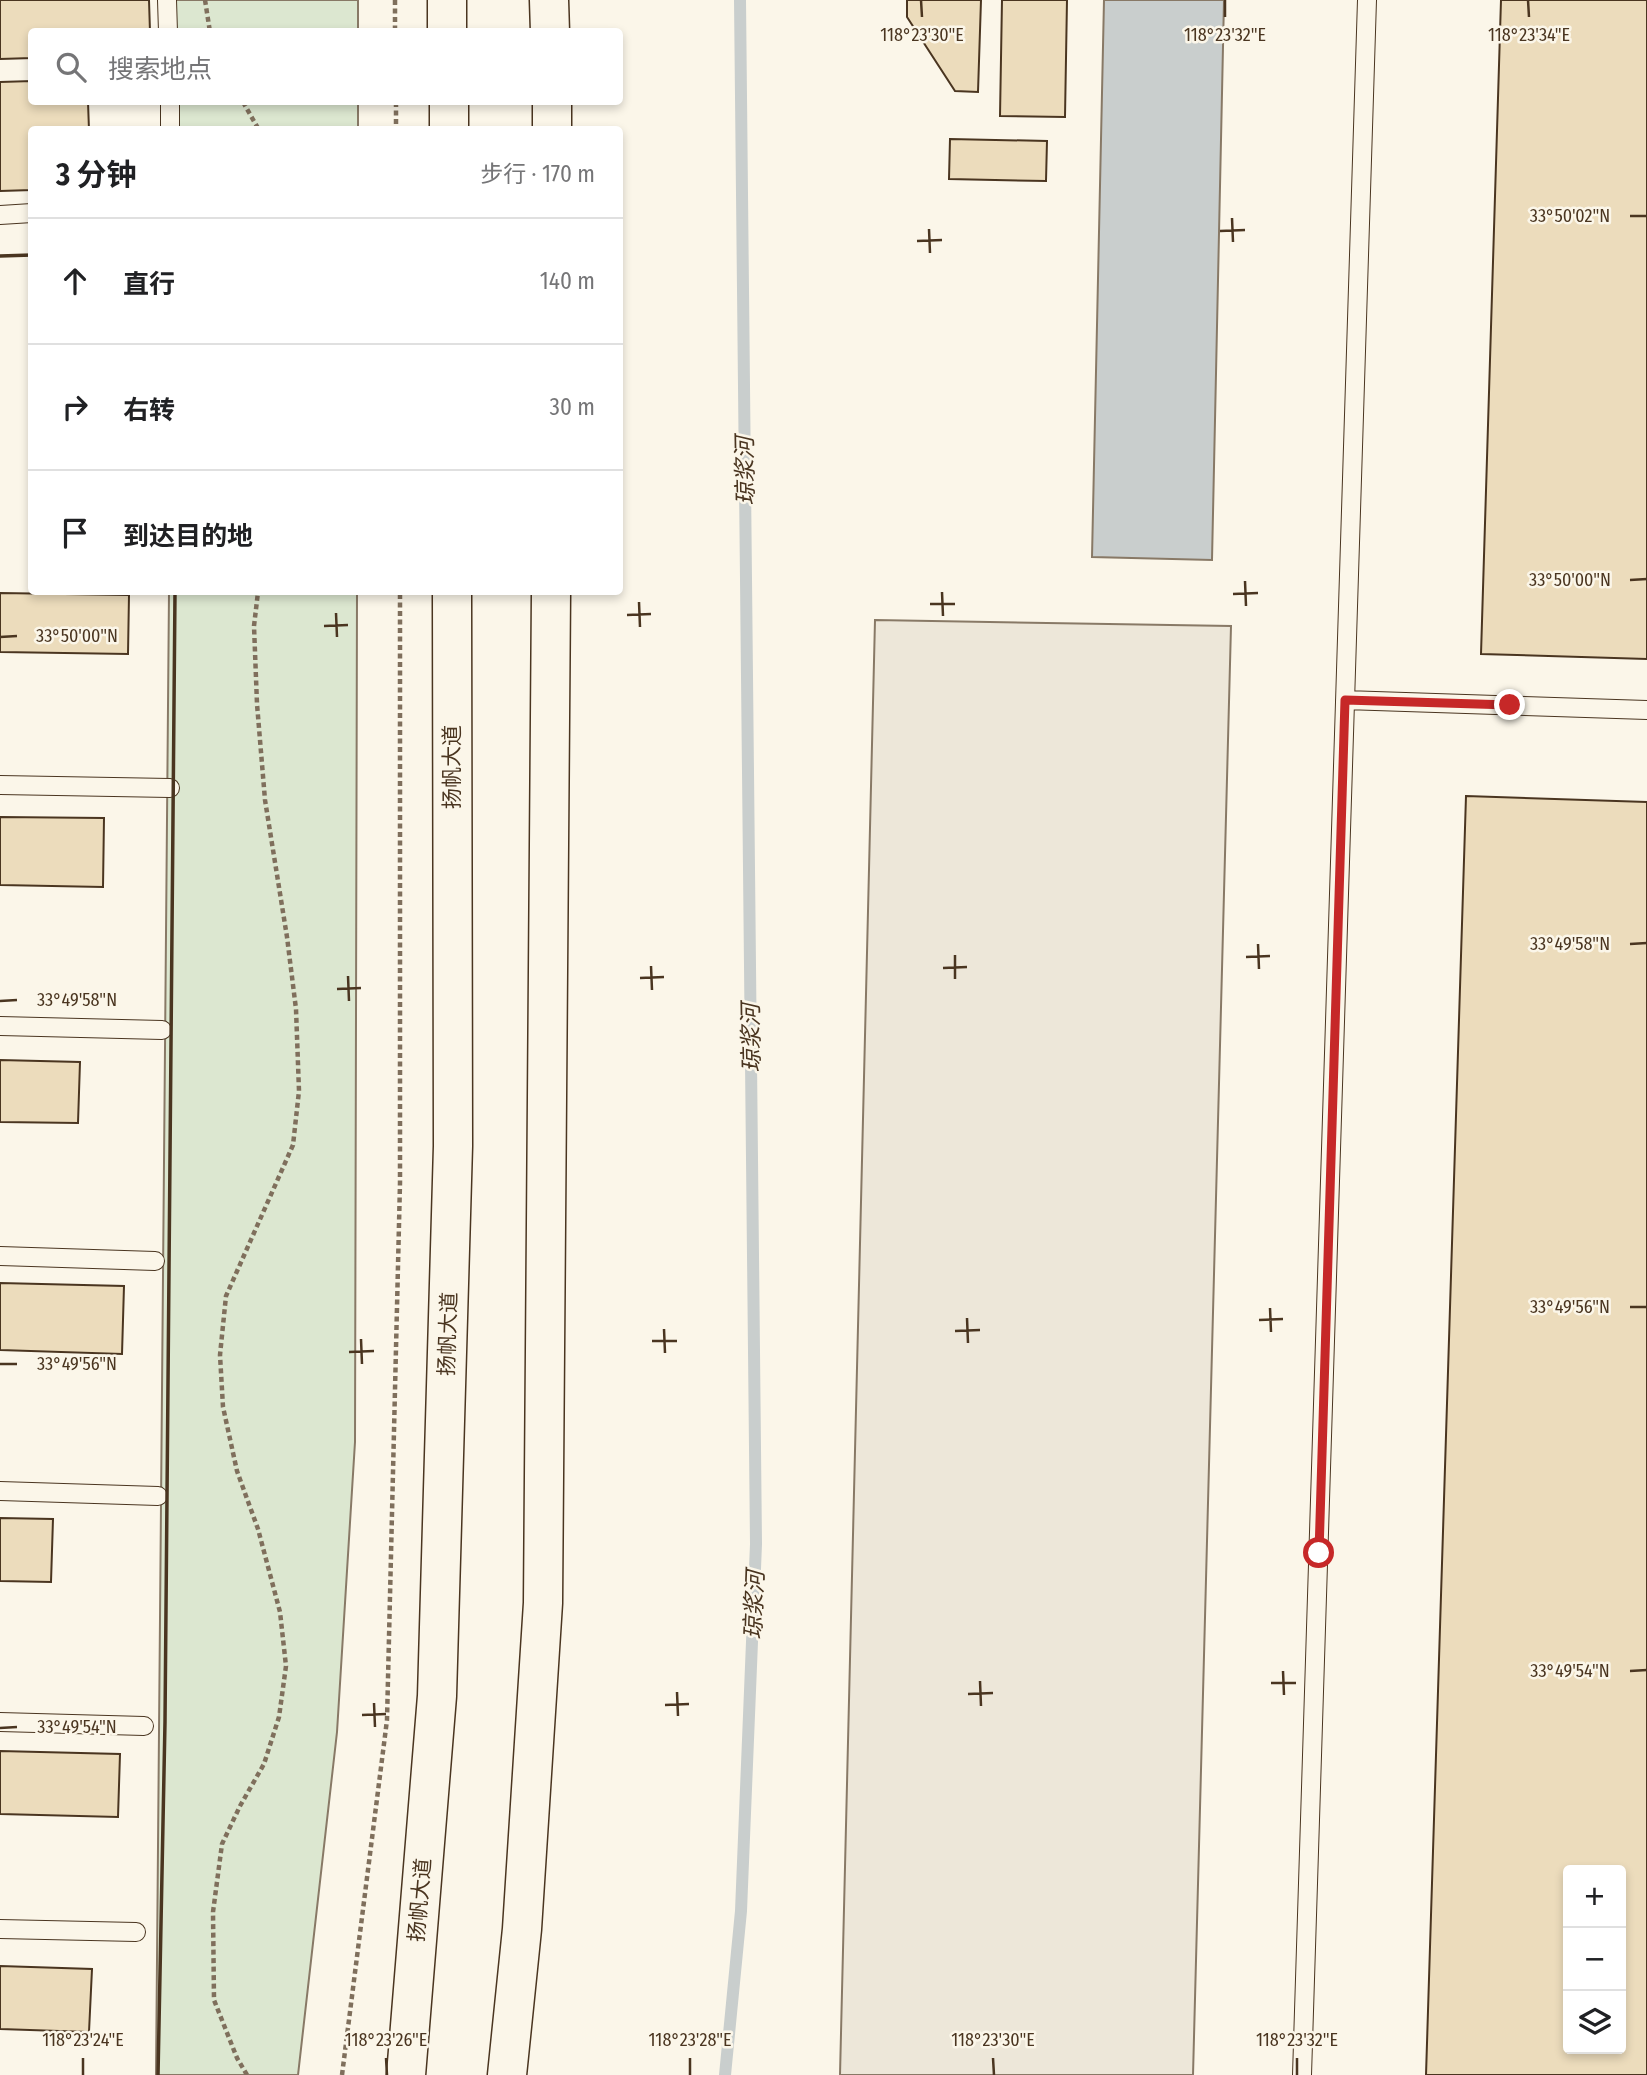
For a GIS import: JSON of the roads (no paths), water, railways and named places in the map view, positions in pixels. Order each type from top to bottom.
[{"type":"main road","points":[[447,0],[447,28]]},
{"type":"main road","points":[[549,0],[550,28]]},
{"type":"main road","points":[[449,105],[449,126]]},
{"type":"main road","points":[[552,105],[552,126]]},
{"type":"main road","name":"扬帆大道","points":[[406,2075],[437,1696],[453,1146],[452,595]]},
{"type":"main road","points":[[507,2075],[522,1929],[542,1603],[551,595]]},
{"type":"lane","points":[[167,0],[168,28]]},
{"type":"lane","points":[[1302,2075],[1367,0]]},
{"type":"lane","points":[[170,105],[170,126]]},
{"type":"lane","points":[[0,215],[28,213]]},
{"type":"lane","points":[[1345,700],[1647,710]]},
{"type":"lane","points":[[0,785],[170,788]]},
{"type":"lane","points":[[0,1026],[162,1030]]},
{"type":"lane","points":[[0,1256],[155,1261]]},
{"type":"lane","points":[[0,1491],[158,1496]]},
{"type":"lane","points":[[0,1722],[144,1726]]},
{"type":"lane","points":[[0,1929],[136,1932]]},
{"type":"waterway","name":"琼浆河","points":[[725,2075],[741,1911],[756,1544],[740,0]]}]
